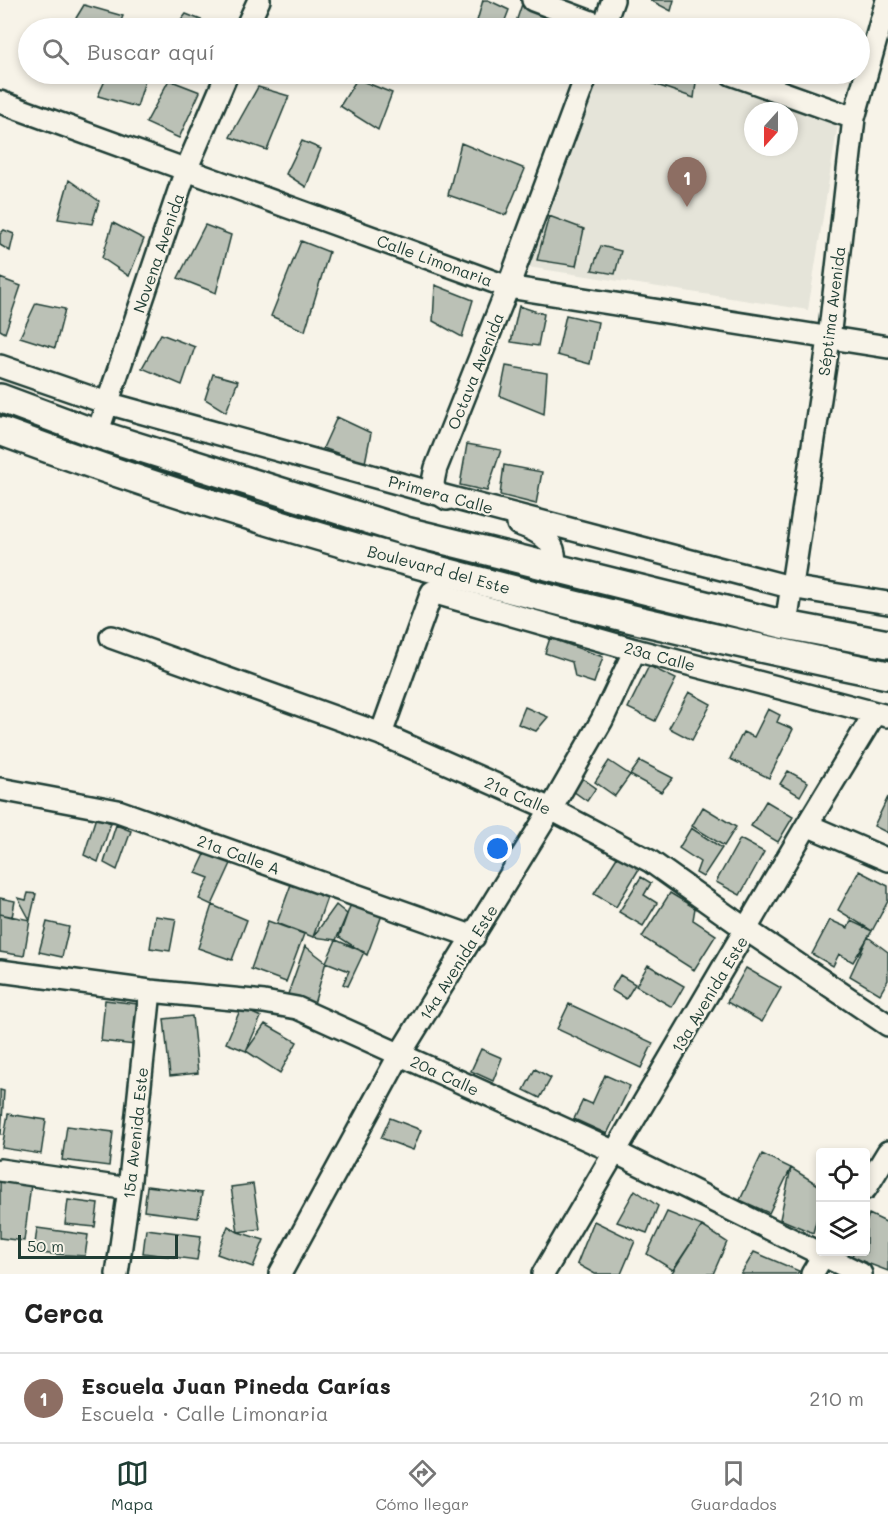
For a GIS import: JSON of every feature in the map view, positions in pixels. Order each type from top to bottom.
[{"type":"main road","points":[[0,398],[97,434],[406,531],[786,625],[888,644]]},
{"type":"main road","name":"Boulevard del Este","points":[[0,431],[84,462],[188,496],[396,559],[773,651],[888,675]]},
{"type":"street","points":[[251,18],[259,0]]},
{"type":"street","points":[[533,0],[579,18]]},
{"type":"street","points":[[607,18],[613,0]]},
{"type":"street","name":"Séptima Avenida","points":[[870,61],[887,0]]},
{"type":"street","name":"Novena Avenida","points":[[97,434],[186,170],[223,84]]},
{"type":"street","name":"Octava Avenida","points":[[437,494],[432,483],[436,468],[508,287],[582,84]]},
{"type":"street","points":[[759,84],[854,118]]},
{"type":"street","name":"Séptima Avenida","points":[[786,625],[790,586],[829,339],[854,118],[864,84]]},
{"type":"street","name":"Calle Limonaria","points":[[0,102],[508,287],[888,347]]},
{"type":"street","name":"Primera Calle","points":[[0,366],[107,403],[437,494],[790,586],[888,603]]},
{"type":"street","points":[[437,494],[458,504],[531,529],[544,537],[553,547],[555,567]]},
{"type":"street","name":"23a Calle","points":[[381,734],[432,592],[635,650],[882,715]]},
{"type":"street","name":"21a Calle","points":[[111,636],[381,734],[551,809],[650,861],[888,1025]]},
{"type":"street","name":"14a Avenida Este","points":[[280,1274],[400,1054],[474,937],[602,720],[635,650]]},
{"type":"street","name":"13a Avenida Este","points":[[543,1274],[807,825],[882,715]]},
{"type":"street","name":"21a Calle A","points":[[0,789],[118,811],[474,937]]},
{"type":"street","points":[[807,825],[888,860]]},
{"type":"street","name":"20a Calle","points":[[0,972],[150,991],[264,1002],[297,1008],[615,1152],[816,1249]]},
{"type":"street","name":"15a Avenida Este","points":[[117,1274],[129,1190],[150,991]]},
{"type":"street","points":[[870,1181],[888,1152]]},
{"type":"street","points":[[0,1170],[129,1190]]},
{"type":"street","points":[[812,1274],[822,1256]]},
{"type":"street","name":"20a Calle","points":[[829,1256],[861,1274]]},
{"type":"shaded area","points":[[593,84],[728,84],[778,102],[744,102],[744,156],[798,156],[798,109],[838,124],[808,310],[528,267]]},
{"type":"building","points":[[483,0],[509,10],[506,18],[478,18]]},
{"type":"building","points":[[650,0],[674,0],[671,11]]},
{"type":"building","points":[[522,4],[546,18],[517,18]]},
{"type":"building","points":[[84,5],[123,16],[122,18],[76,18]]},
{"type":"building","points":[[186,14],[196,18],[183,18]]},
{"type":"building","points":[[103,84],[144,84],[137,107],[98,96]]},
{"type":"building","points":[[167,84],[179,84],[200,92],[179,138],[146,123]]},
{"type":"building","points":[[354,84],[370,84],[392,93],[378,130],[340,106]]},
{"type":"building","points":[[654,84],[696,84],[694,98]]},
{"type":"building","points":[[258,87],[289,96],[267,150],[230,137]]},
{"type":"building","points":[[302,141],[321,149],[306,187],[286,174]]},
{"type":"building","points":[[461,143],[525,169],[506,215],[448,195]]},
{"type":"building","points":[[69,180],[99,201],[92,224],[58,219]]},
{"type":"building","points":[[549,216],[584,229],[576,266],[537,260]]},
{"type":"building","points":[[113,223],[144,239],[129,276],[102,258]]},
{"type":"building","points":[[205,225],[231,235],[216,293],[178,278]]},
{"type":"building","points":[[4,230],[14,234],[10,251],[0,245],[0,234]]},
{"type":"building","points":[[301,241],[329,252],[305,331],[271,316]]},
{"type":"building","points":[[601,246],[621,251],[615,274],[592,270]]},
{"type":"building","points":[[0,278],[21,286],[5,333],[0,330]]},
{"type":"building","points":[[435,285],[473,300],[462,337],[433,321]]},
{"type":"building","points":[[36,303],[65,309],[55,348],[20,337]]},
{"type":"building","points":[[519,306],[544,314],[538,346],[511,342]]},
{"type":"building","points":[[566,315],[598,322],[590,364],[557,355]]},
{"type":"building","points":[[161,334],[195,347],[182,385],[142,368]]},
{"type":"building","points":[[506,366],[547,373],[544,414],[500,396]]},
{"type":"building","points":[[213,374],[238,381],[226,412],[205,399]]},
{"type":"building","points":[[337,417],[371,433],[365,463],[323,448]]},
{"type":"building","points":[[467,444],[501,450],[487,491],[460,485]]},
{"type":"building","points":[[504,465],[542,472],[536,504],[500,495]]},
{"type":"building","points":[[550,638],[603,657],[594,683],[575,677],[572,662],[545,653]]},
{"type":"building","points":[[649,666],[676,679],[655,721],[628,708]]},
{"type":"building","points":[[689,692],[711,704],[692,740],[669,728]]},
{"type":"building","points":[[525,707],[548,717],[536,731],[518,724]]},
{"type":"building","points":[[768,709],[780,715],[777,722],[793,729],[769,778],[730,759],[743,732],[754,737]]},
{"type":"building","points":[[609,761],[630,775],[615,796],[595,782]]},
{"type":"building","points":[[640,761],[673,778],[661,792],[630,775]]},
{"type":"building","points":[[788,771],[808,782],[800,796],[780,784]]},
{"type":"building","points":[[582,778],[596,788],[587,801],[573,791]]},
{"type":"building","points":[[888,797],[888,833],[874,826]]},
{"type":"building","points":[[766,801],[793,817],[778,842],[751,826]]},
{"type":"building","points":[[703,807],[736,827],[724,846],[692,826]]},
{"type":"building","points":[[96,817],[111,823],[98,862],[84,855]]},
{"type":"building","points":[[116,825],[131,831],[117,870],[104,863]]},
{"type":"building","points":[[691,828],[722,848],[703,877],[696,873],[700,862],[679,848]]},
{"type":"building","points":[[740,839],[764,852],[740,895],[716,882]]},
{"type":"building","points":[[209,846],[234,857],[212,905],[199,899],[209,878],[196,873]]},
{"type":"building","points":[[621,851],[642,864],[616,907],[594,894]]},
{"type":"building","points":[[859,871],[888,886],[888,901],[872,931],[838,910]]},
{"type":"building","points":[[294,876],[330,889],[313,937],[277,923]]},
{"type":"building","points":[[641,877],[651,883],[644,895],[657,903],[643,926],[619,912]]},
{"type":"building","points":[[28,893],[36,894],[30,920],[18,898],[26,900]]},
{"type":"building","points":[[670,893],[695,908],[693,920],[716,935],[694,970],[642,937]]},
{"type":"building","points":[[0,898],[15,901],[12,917],[0,914]]},
{"type":"building","points":[[353,898],[385,907],[367,955],[339,937]]},
{"type":"building","points":[[212,905],[247,920],[232,960],[198,948]]},
{"type":"building","points":[[336,905],[347,914],[336,940],[313,937]]},
{"type":"building","points":[[0,914],[30,920],[24,956],[0,952]]},
{"type":"building","points":[[155,916],[176,919],[170,951],[150,948]]},
{"type":"building","points":[[830,920],[848,928],[851,921],[872,931],[853,962],[839,954],[833,966],[812,954]]},
{"type":"building","points":[[268,921],[304,934],[286,982],[251,969]]},
{"type":"building","points":[[47,922],[69,927],[62,957],[39,952]]},
{"type":"building","points":[[868,937],[888,952],[888,980],[880,994],[850,976]]},
{"type":"building","points":[[336,940],[364,952],[348,986],[343,984],[349,971],[326,962]]},
{"type":"building","points":[[305,946],[326,962],[314,1004],[288,994]]},
{"type":"building","points":[[648,965],[684,986],[672,1007],[636,986]]},
{"type":"building","points":[[746,968],[781,988],[762,1022],[727,1002]]},
{"type":"building","points":[[620,975],[635,984],[626,999],[611,990]]},
{"type":"building","points":[[105,1000],[138,1004],[135,1045],[101,1041]]},
{"type":"building","points":[[569,1004],[653,1043],[641,1068],[557,1029]]},
{"type":"building","points":[[241,1008],[261,1017],[246,1051],[226,1043]]},
{"type":"building","points":[[192,1016],[198,1073],[170,1076],[164,1019]]},
{"type":"building","points":[[265,1024],[297,1042],[280,1073],[246,1051]]},
{"type":"building","points":[[481,1049],[502,1058],[493,1081],[471,1071]]},
{"type":"building","points":[[535,1069],[551,1078],[540,1098],[524,1090]]},
{"type":"building","points":[[605,1075],[630,1086],[607,1134],[574,1119],[583,1100],[592,1104]]},
{"type":"building","points":[[0,1090],[4,1091],[1,1134],[0,1134]]},
{"type":"building","points":[[8,1114],[46,1120],[41,1154],[2,1148]]},
{"type":"building","points":[[390,1118],[421,1130],[413,1150],[381,1138]]},
{"type":"building","points":[[67,1126],[113,1132],[109,1166],[62,1160]]},
{"type":"building","points":[[762,1154],[791,1168],[769,1213],[740,1200]]},
{"type":"building","points":[[791,1168],[816,1184],[816,1221],[813,1233],[780,1219]]},
{"type":"building","points":[[0,1180],[31,1184],[24,1241],[0,1238]]},
{"type":"building","points":[[253,1184],[260,1229],[238,1232],[231,1187]]},
{"type":"building","points":[[147,1186],[202,1193],[198,1218],[144,1211]]},
{"type":"building","points":[[635,1190],[658,1206],[647,1233],[617,1222]]},
{"type":"building","points":[[68,1200],[98,1204],[95,1227],[65,1224]]},
{"type":"building","points":[[667,1212],[702,1226],[673,1270],[647,1254]]},
{"type":"building","points":[[870,1214],[888,1223],[888,1271],[851,1257],[870,1256]]},
{"type":"building","points":[[594,1221],[635,1241],[621,1274],[595,1274],[577,1264]]},
{"type":"building","points":[[228,1226],[238,1232],[264,1240],[253,1267],[217,1254]]},
{"type":"building","points":[[702,1226],[727,1242],[713,1274],[671,1274]]},
{"type":"building","points":[[37,1228],[88,1235],[85,1256],[34,1253]]},
{"type":"building","points":[[146,1229],[201,1236],[197,1260],[143,1253]]},
{"type":"building","points":[[754,1252],[799,1271],[797,1274],[741,1274]]},
{"type":"place","name":"Escuela Juan Pineda Carías","points":[[687,207]]}]
